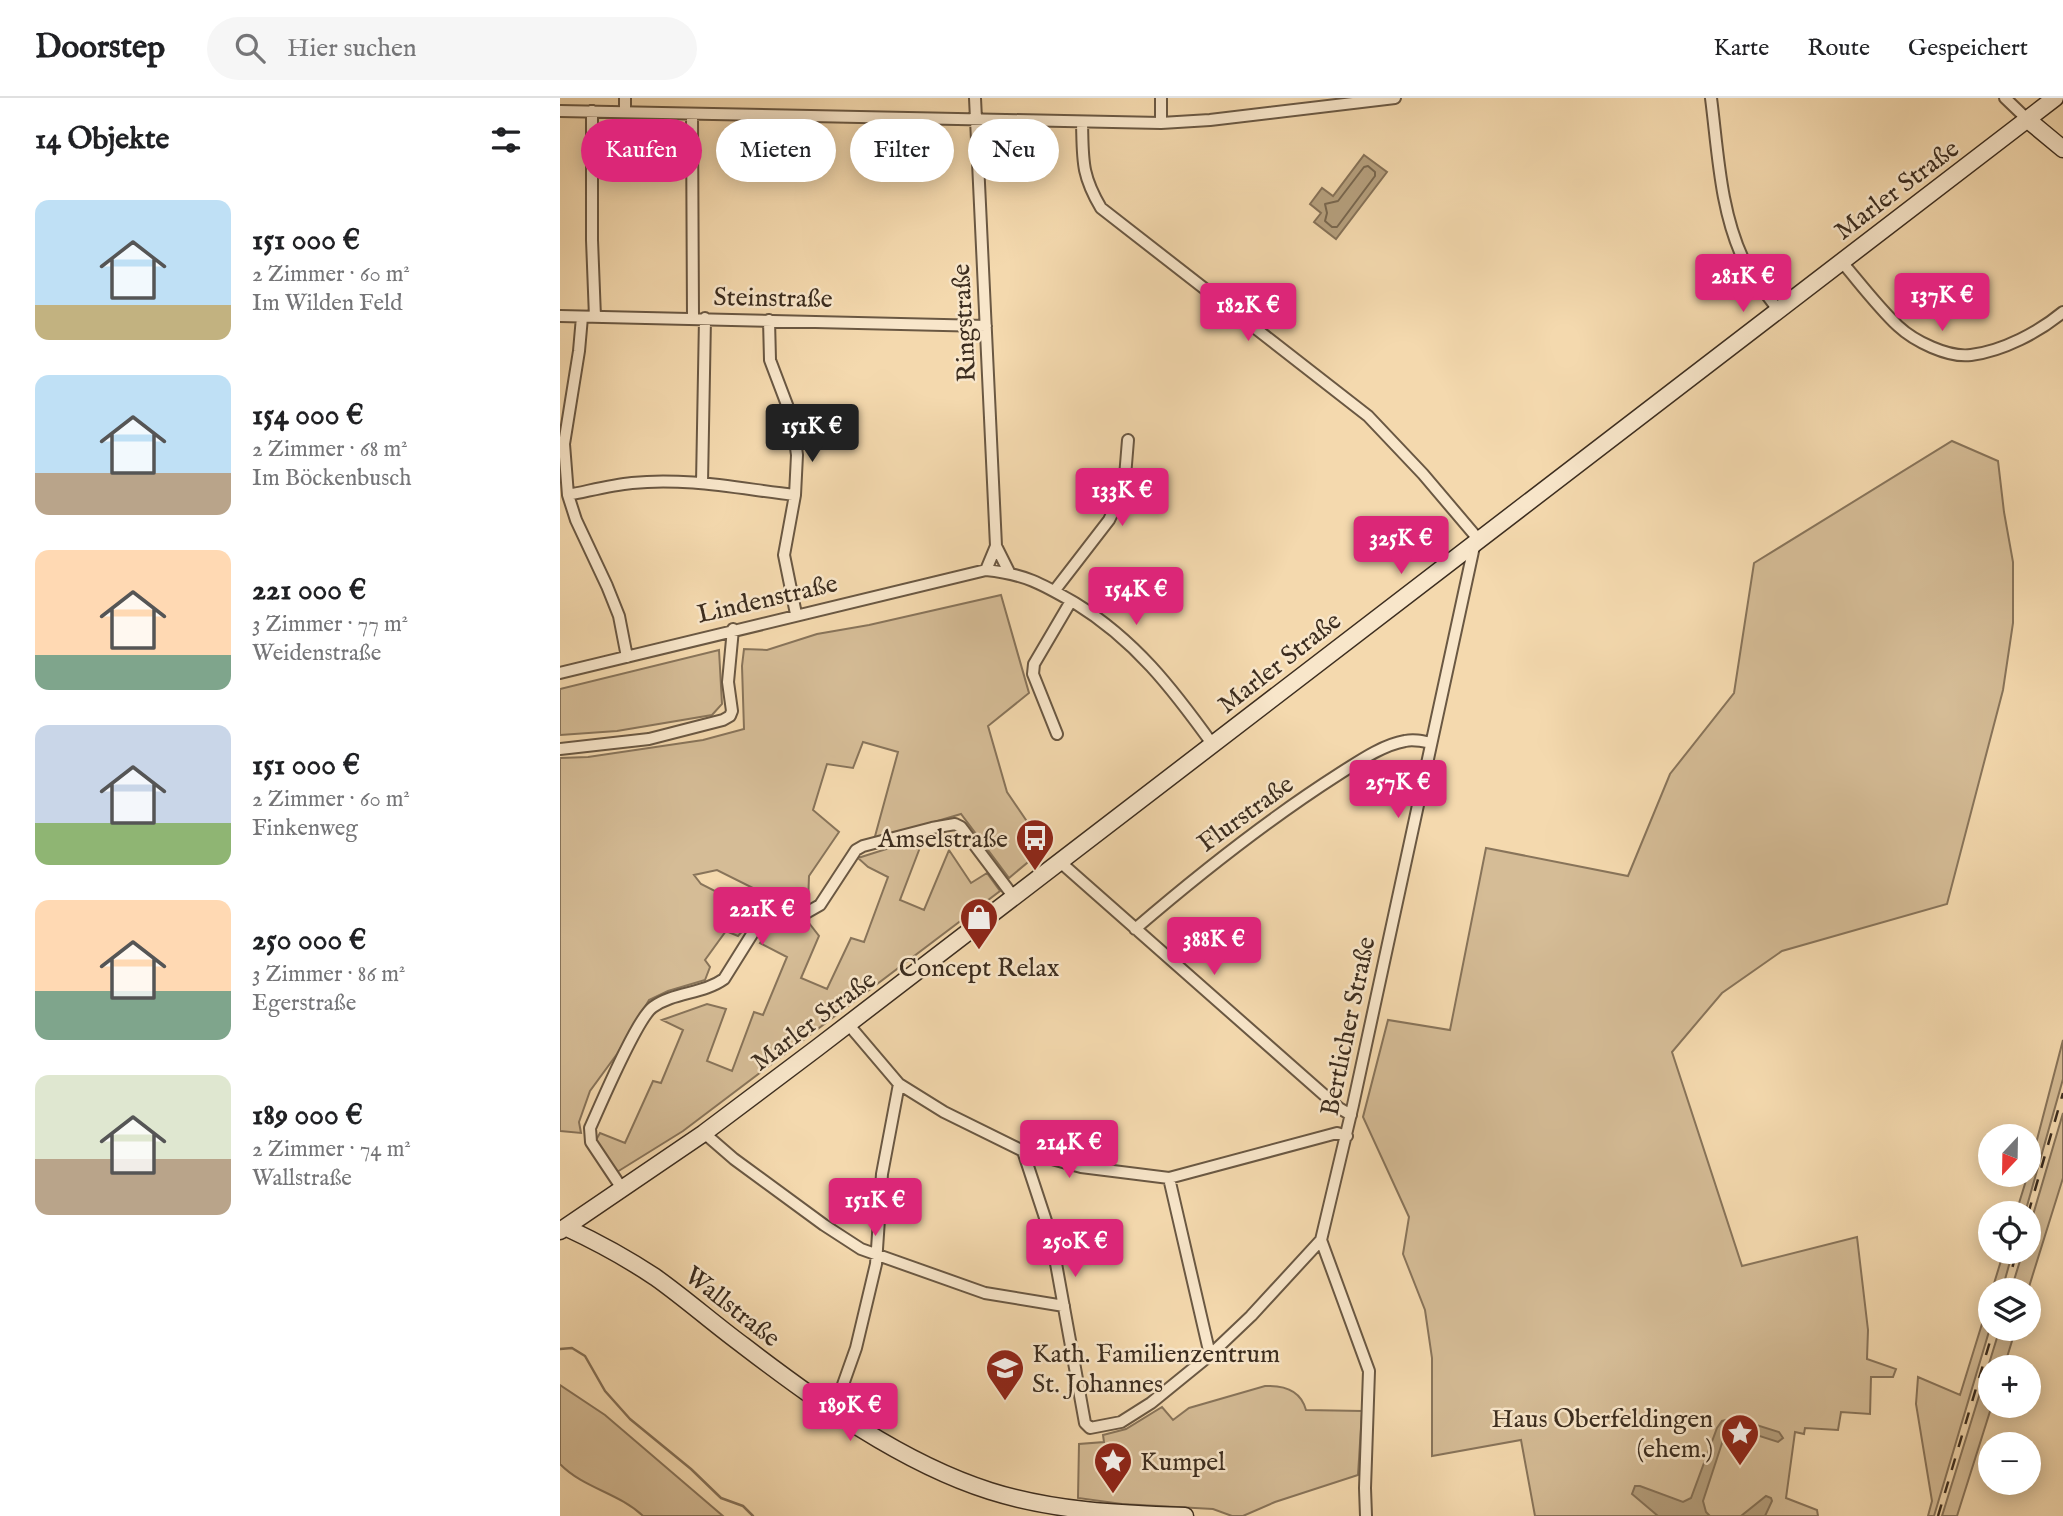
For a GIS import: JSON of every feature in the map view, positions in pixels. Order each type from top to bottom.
[{"type":"main road","name":"Marler Straße","points":[[564,1229],[704,1133],[848,1024],[2055,98]]},
{"type":"main road","points":[[2028,120],[2063,149]]},
{"type":"main road","name":"Wallstraße","points":[[564,1229],[658,1279],[744,1346],[834,1410],[903,1452],[944,1473],[978,1487],[1082,1513],[1185,1516]]},
{"type":"street","points":[[625,98],[625,112]]},
{"type":"street","name":"Ringstraße","points":[[975,98],[976,119]]},
{"type":"street","points":[[1161,98],[1161,123]]},
{"type":"street","points":[[1059,121],[1161,123],[1210,120],[1395,98]]},
{"type":"street","points":[[1711,98],[1723,193],[1733,233],[1745,263],[1778,310]]},
{"type":"street","points":[[2005,98],[2028,120]]},
{"type":"street","points":[[560,111],[976,119]]},
{"type":"street","points":[[592,111],[595,317]]},
{"type":"street","points":[[692,114],[693,318]]},
{"type":"street","points":[[1082,122],[1084,172],[1088,187],[1101,208],[1368,415],[1423,474],[1477,541]]},
{"type":"street","name":"Ringstraße","points":[[979,182],[996,546],[1009,572]]},
{"type":"street","points":[[1841,261],[1900,328],[1951,354],[1971,355],[2011,344],[2063,312]]},
{"type":"street","name":"Steinstraße","points":[[560,316],[986,326]]},
{"type":"street","points":[[582,317],[564,444],[568,495],[576,520],[615,606],[627,657]]},
{"type":"street","points":[[702,483],[705,318]]},
{"type":"street","points":[[769,320],[770,360],[792,418],[797,455],[794,495],[784,555],[796,614]]},
{"type":"street","points":[[1055,590],[1109,520],[1124,489],[1128,440]]},
{"type":"street","points":[[568,495],[632,483],[702,483],[794,495]]},
{"type":"street","name":"Bertlicher Straße","points":[[1321,1240],[1477,541]]},
{"type":"street","name":"Ringstraße","points":[[986,570],[996,546]]},
{"type":"street","name":"Lindenstraße","points":[[560,673],[733,629],[986,570],[1009,572],[1055,590],[1115,630],[1145,657],[1213,745]]},
{"type":"street","points":[[1057,734],[1033,674],[1034,664],[1071,601]]},
{"type":"street","points":[[560,749],[649,739],[730,716],[732,711],[728,682],[733,629]]},
{"type":"street","name":"Flurstraße","points":[[1135,929],[1189,882],[1359,761],[1404,741],[1418,739],[1431,743]]},
{"type":"street","points":[[623,1190],[591,1142],[590,1128],[629,1045],[650,1009],[666,999],[716,985],[723,979],[759,923],[772,918],[806,913],[820,905],[850,857],[863,846],[955,824],[966,832],[1013,896]]},
{"type":"street","points":[[1059,862],[1339,1108],[1351,1115]]},
{"type":"street","points":[[848,1024],[899,1084],[944,1112],[1023,1151],[1080,1167],[1169,1178],[1336,1133],[1346,1136]]},
{"type":"street","points":[[834,1410],[856,1348],[876,1264],[882,1174],[899,1084]]},
{"type":"street","points":[[704,1133],[845,1241],[875,1255],[985,1293],[1064,1307]]},
{"type":"street","points":[[1023,1151],[1051,1236],[1085,1423],[1090,1428],[1121,1423],[1151,1403],[1210,1355],[1251,1316],[1321,1240],[1369,1371],[1371,1388],[1366,1516]]},
{"type":"street","points":[[1169,1178],[1210,1355]]},
{"type":"shaded area","points":[[1952,441],[1998,461],[2013,562],[2013,623],[2003,690],[1947,904],[1782,951],[1722,993],[1672,1052],[1742,1266],[1857,1237],[1868,1330],[1867,1359],[1896,1369],[1893,1377],[1871,1377],[1870,1414],[1841,1412],[1838,1430],[1805,1428],[1804,1434],[1795,1432],[1786,1498],[1817,1510],[1818,1516],[1535,1516],[1521,1440],[1432,1456],[1432,1358],[1425,1310],[1403,1254],[1409,1217],[1363,1117],[1388,1020],[1450,1030],[1486,848],[1628,876],[1670,774],[1734,693],[1754,563]]},
{"type":"shaded area","points":[[1001,595],[1029,693],[988,726],[1007,792],[1045,848],[1009,878],[961,814],[874,840],[898,752],[863,742],[853,768],[827,764],[813,810],[839,832],[809,876],[808,904],[766,914],[755,889],[717,870],[694,875],[701,884],[719,893],[747,926],[738,936],[726,931],[705,960],[710,967],[705,980],[649,1000],[617,1054],[590,1091],[579,1122],[581,1133],[560,1131],[560,758],[588,757],[703,740],[744,729],[744,649],[767,650],[817,634]]},
{"type":"shaded area","points":[[719,650],[722,704],[712,715],[617,731],[560,735],[560,689]]},
{"type":"shaded area","points":[[924,837],[900,900],[924,910],[949,850],[971,883],[987,873],[1000,891],[683,1131],[617,1172],[596,1140],[600,1133],[625,1143],[653,1081],[661,1083],[683,1030],[662,1020],[707,1004],[726,1009],[707,1061],[732,1071],[754,1012],[763,1015],[787,957],[760,943],[767,932],[809,923],[819,936],[801,978],[827,989],[851,938],[864,942],[888,877],[868,867],[858,858]]},
{"type":"shaded area","points":[[2063,1040],[2063,1079],[2041,1157],[2041,1124]]},
{"type":"shaded area","points":[[2063,1113],[2063,1178],[2041,1248],[2041,1201],[2037,1201]]},
{"type":"shaded area","points":[[2024,1187],[2032,1187],[2028,1201],[2020,1201]]},
{"type":"shaded area","points":[[2000,1264],[2009,1264],[2005,1278],[1996,1278]]},
{"type":"shaded area","points":[[2019,1264],[2036,1264],[2032,1278],[2015,1278]]},
{"type":"shaded area","points":[[1978,1337],[1978,1341],[1986,1341],[1982,1355],[1978,1355],[1978,1368],[1934,1516],[1928,1516],[1932,1501],[1916,1404],[1918,1377],[1960,1395]]},
{"type":"shaded area","points":[[1996,1341],[2012,1341],[2008,1355],[1992,1355]]},
{"type":"shaded area","points":[[560,1385],[605,1415],[723,1516],[643,1516],[569,1472],[560,1464]]},
{"type":"shaded area","points":[[1265,1386],[1291,1390],[1304,1403],[1306,1410],[1362,1411],[1358,1475],[1275,1502],[1243,1516],[1232,1516],[1213,1509],[1122,1504],[1078,1498],[1079,1444],[1104,1442],[1103,1435],[1126,1429],[1162,1407],[1173,1420],[1189,1408]]},
{"type":"shaded area","points":[[1978,1399],[1978,1418],[1988,1418],[1983,1432],[1978,1432],[1978,1449],[1957,1516],[1942,1516]]},
{"type":"water","points":[[1364,155],[1387,172],[1336,239],[1314,222],[1321,213],[1310,204],[1322,188],[1333,196]]},
{"type":"water","points":[[1734,1418],[1779,1432],[1783,1438],[1778,1442],[1735,1428],[1724,1437],[1703,1501],[1710,1516],[1658,1516],[1632,1494],[1635,1486],[1640,1486],[1683,1502],[1691,1498],[1717,1428],[1722,1421]]},
{"type":"water","points":[[1766,1496],[1772,1501],[1765,1516],[1741,1516]]},
{"type":"waterway","points":[[560,1349],[572,1348],[585,1356],[605,1391],[630,1419],[691,1469],[721,1498],[743,1506],[753,1516]]},
{"type":"railway","points":[[2032,1201],[2063,1093]]},
{"type":"railway","points":[[2009,1278],[2013,1264]]},
{"type":"railway","points":[[1938,1516],[1990,1341]]},
{"type":"place","name":"Amselstraße","points":[[1035,872]]},
{"type":"place","name":"Concept Relax","points":[[979,951]]},
{"type":"place","name":"Kath. Familienzentrum St. Johannes","points":[[1005,1402]]},
{"type":"place","name":"Haus Oberfeldingen (ehem.)","points":[[1740,1467]]},
{"type":"place","name":"Kumpel","points":[[1113,1495]]}]
